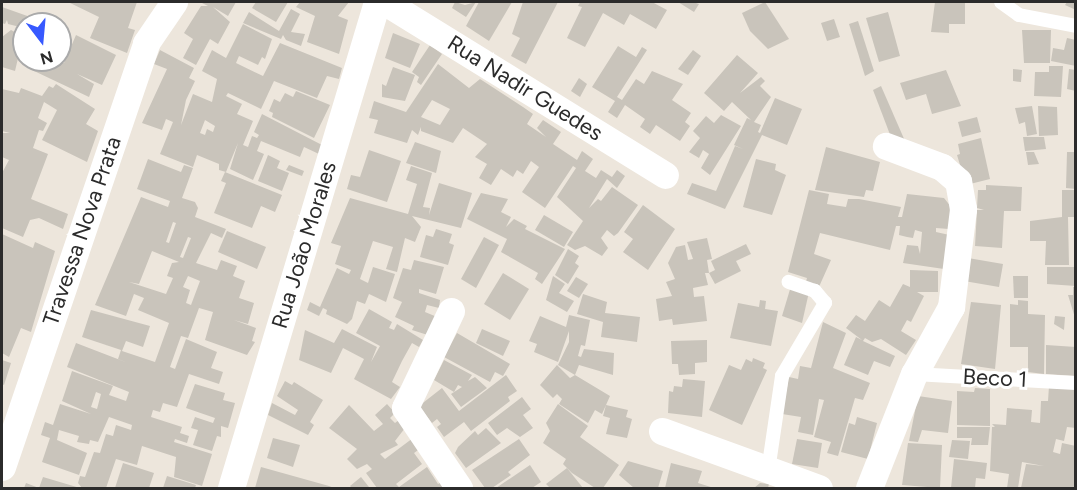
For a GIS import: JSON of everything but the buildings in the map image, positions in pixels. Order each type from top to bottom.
[{"type":"street","name":"Travessa Nova Prata","points":[[2,467],[146,44],[174,2]]},
{"type":"street","name":"Rua João Morales","points":[[231,489],[376,2]]},
{"type":"street","name":"Rua Nadir Guedes","points":[[385,2],[665,175]]},
{"type":"street","points":[[869,489],[914,374],[951,308],[963,209],[958,181],[942,167],[886,146]]},
{"type":"street","points":[[451,311],[405,408],[459,489]]},
{"type":"street","points":[[662,431],[819,489]]},
{"type":"lane","points":[[1000,2],[1019,15],[1076,26]]},
{"type":"lane","points":[[768,471],[782,376],[825,303],[815,291],[789,282]]},
{"type":"lane","name":"Beco 1","points":[[914,374],[1076,383]]}]
